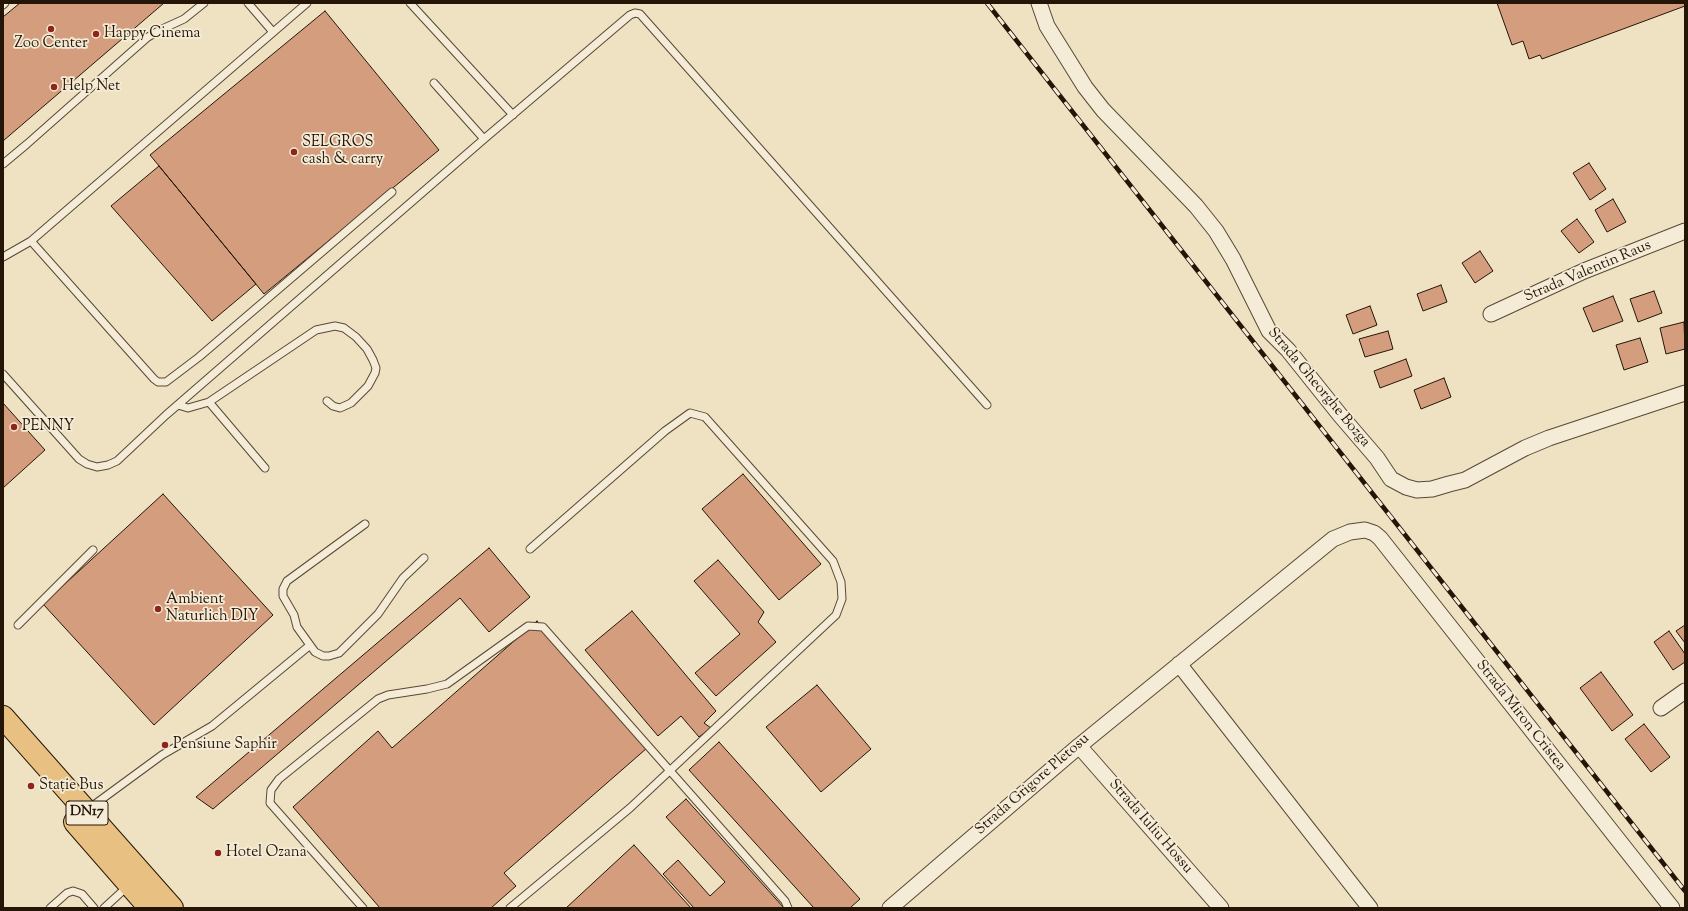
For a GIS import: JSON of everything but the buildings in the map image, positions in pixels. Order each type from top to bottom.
[{"type":"main road","name":"DN17","points":[[3,717],[172,908]]},
{"type":"main road","name":"DN17","points":[[3,740],[150,908]]},
{"type":"street","name":"Strada Gheorghe Bozga","points":[[1039,3],[1048,26],[1085,88],[1103,110],[1196,206],[1216,230],[1233,259],[1269,331],[1288,350],[1340,415],[1377,458],[1391,479],[1406,487],[1417,490],[1432,489],[1465,480],[1525,448],[1549,438],[1685,393]]},
{"type":"street","name":"Strada Valentin Raus","points":[[1491,314],[1584,271],[1685,231]]},
{"type":"street","name":"Strada Grigore Pletosu","points":[[890,908],[1078,746],[1333,538],[1350,532],[1365,530]]},
{"type":"street","name":"Strada Miron Cristea","points":[[1365,530],[1374,533],[1380,538],[1672,908]]},
{"type":"street","points":[[1179,664],[1370,908]]},
{"type":"street","points":[[1661,708],[1685,691]]},
{"type":"street","name":"Strada Iuliu Hossu","points":[[1078,746],[1221,908]]},
{"type":"lane","points":[[3,164],[148,37],[184,19],[204,3]]},
{"type":"lane","points":[[248,3],[273,32]]},
{"type":"lane","points":[[3,257],[31,241],[307,3]]},
{"type":"lane","points":[[410,3],[513,115]]},
{"type":"lane","points":[[3,374],[79,459],[87,464],[97,467],[108,465],[117,461],[178,405],[484,139],[630,15],[635,13],[640,14],[987,405]]},
{"type":"lane","points":[[434,83],[484,139]]},
{"type":"lane","points":[[31,241],[154,379],[158,382],[166,382],[199,357],[392,192]]},
{"type":"lane","points":[[178,405],[188,408],[209,402],[316,330],[335,326],[344,328],[356,337],[367,349],[373,360],[375,373],[368,386],[351,403],[340,408],[333,406],[327,401]]},
{"type":"lane","points":[[209,402],[265,468]]},
{"type":"lane","points":[[510,908],[630,808],[671,770],[836,615],[842,599],[841,582],[833,561],[705,417],[690,413],[665,431],[530,549]]},
{"type":"lane","points":[[365,524],[287,581],[283,589],[283,596],[294,615],[297,627],[315,652],[323,656],[339,653],[378,614],[403,578],[424,558]]},
{"type":"lane","points":[[18,625],[93,550]]},
{"type":"lane","points":[[362,908],[270,803],[271,790],[279,779],[378,699],[388,695],[427,689],[447,684],[528,626],[543,628],[671,770],[785,901],[788,908]]},
{"type":"lane","points":[[85,811],[162,755],[212,726],[310,646]]},
{"type":"lane","points":[[104,908],[130,884]]},
{"type":"lane","points":[[50,908],[67,893],[73,891],[82,894],[94,908]]},
{"type":"railway","points":[[987,3],[1685,891]]},
{"type":"place","name":"Zoo Center","points":[[51,29]]},
{"type":"place","name":"Happy Cinema","points":[[96,34]]},
{"type":"place","name":"Help Net","points":[[54,87]]},
{"type":"place","name":"SELGROS cash & carry","points":[[294,152]]},
{"type":"place","name":"PENNY","points":[[14,427]]},
{"type":"place","name":"Ambient Naturlich DIY","points":[[158,609]]},
{"type":"place","name":"Pensiune Saphir","points":[[165,745]]},
{"type":"place","name":"Stație Bus","points":[[31,786]]},
{"type":"place","name":"Hotel Ozana","points":[[218,853]]}]
